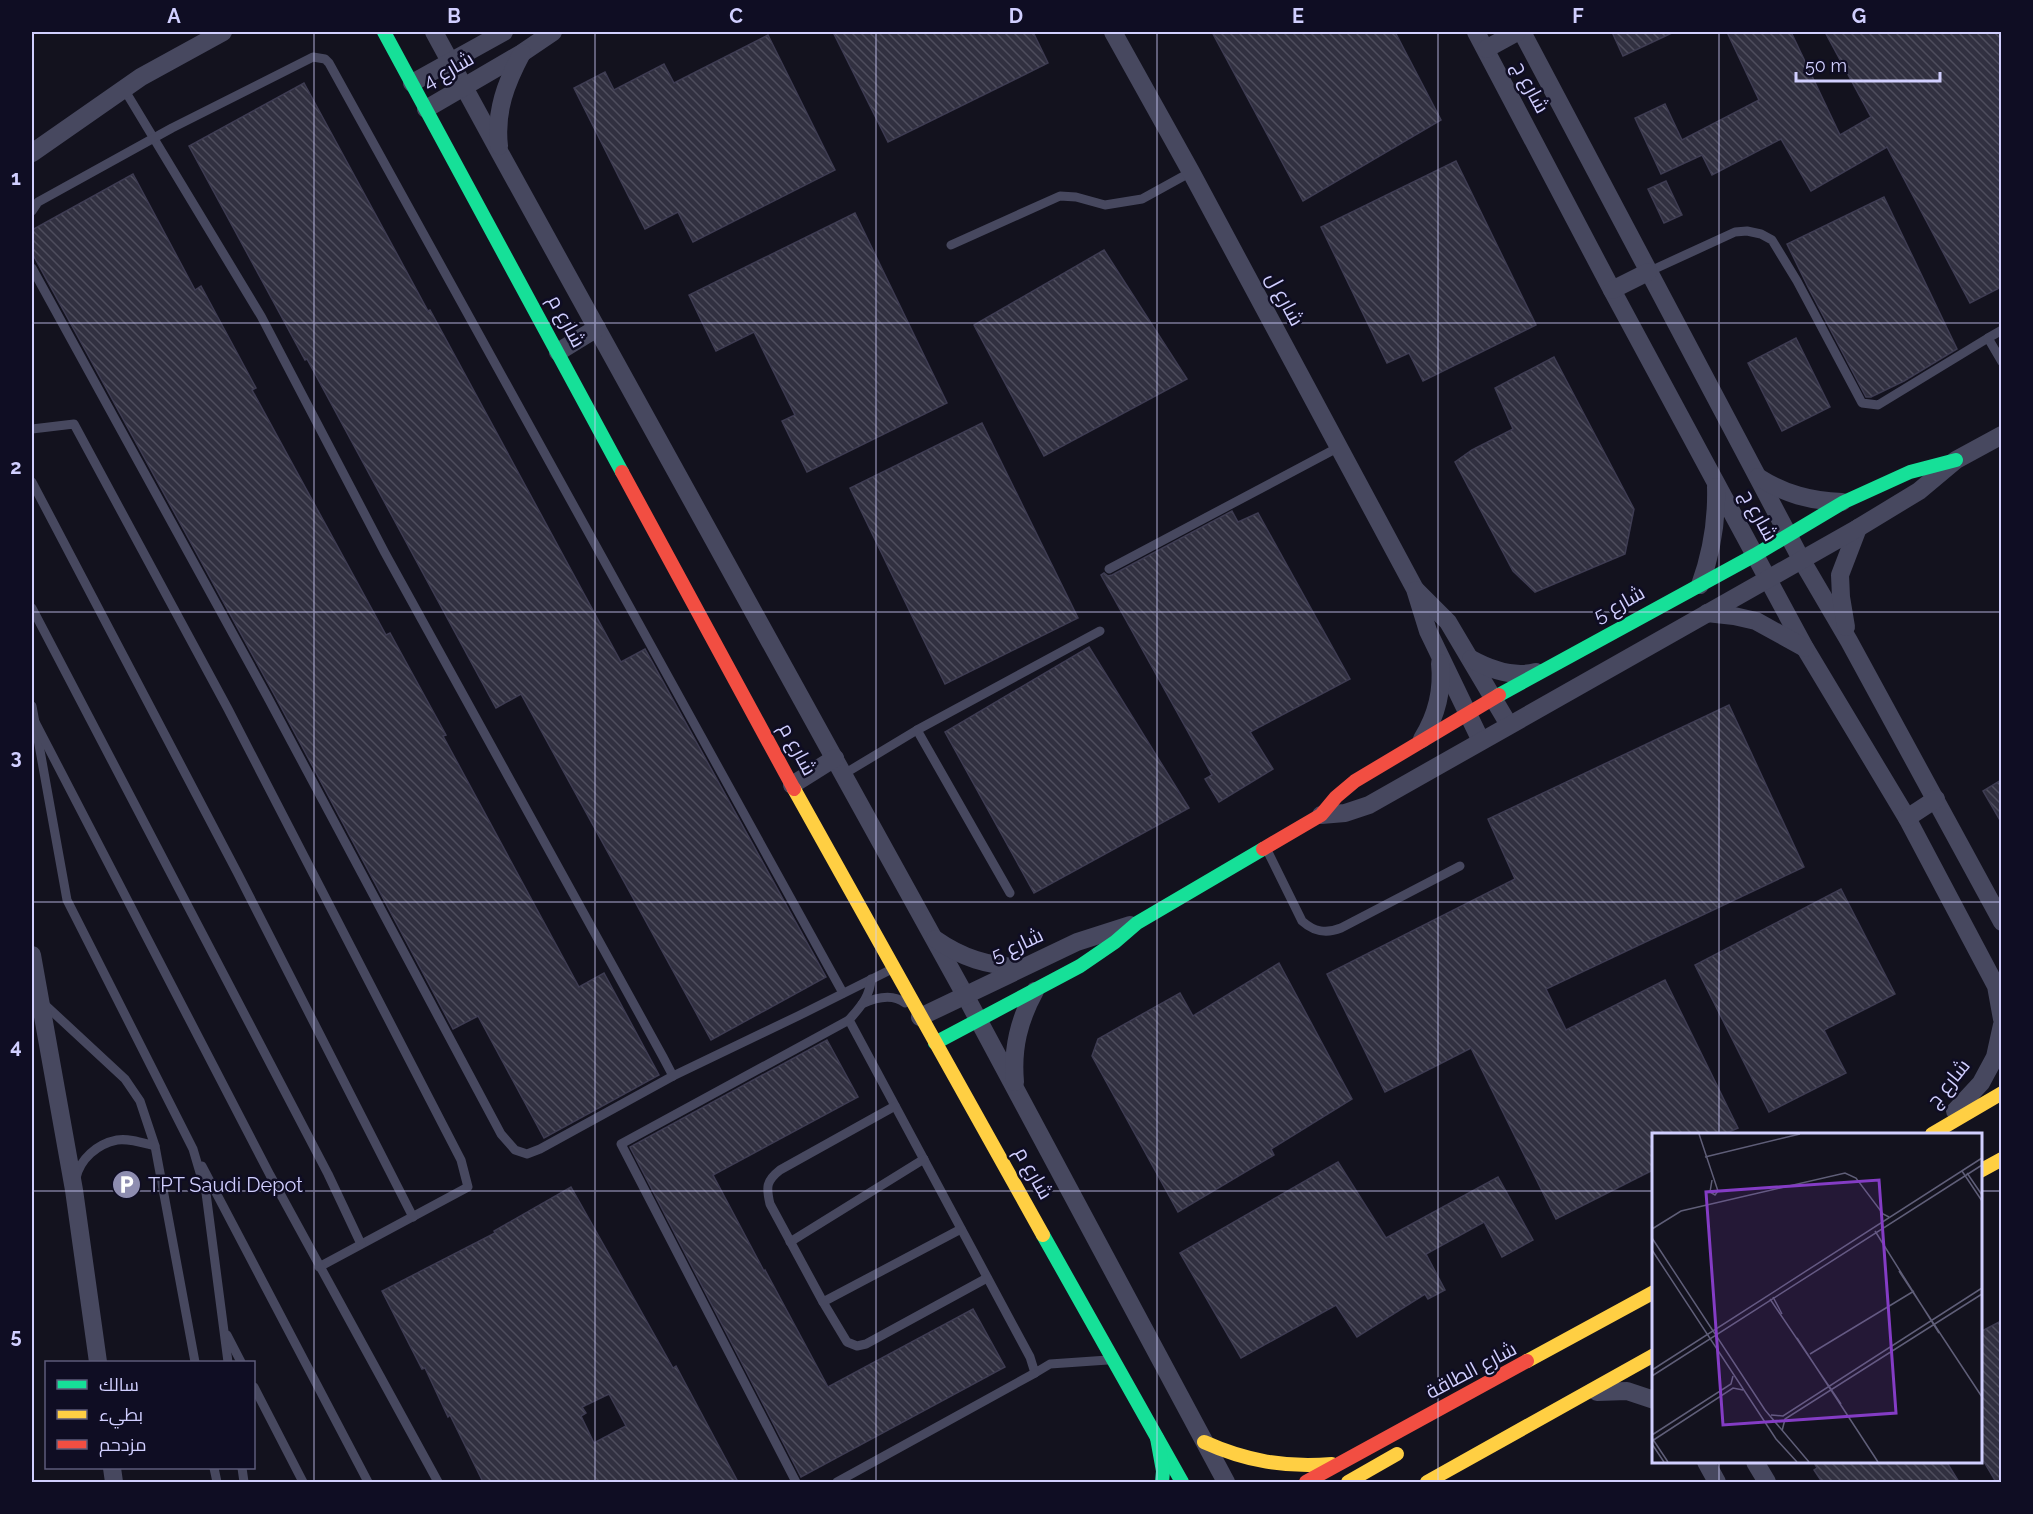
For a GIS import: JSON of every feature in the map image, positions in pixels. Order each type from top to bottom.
[{"type":"street","points":[[32,153],[141,76],[223,32]]},
{"type":"street","name":"شارع م","points":[[384,32],[893,968],[1182,1482]]},
{"type":"street","name":"شارع م","points":[[434,32],[965,995],[1226,1482]]},
{"type":"street","name":"شارع 4","points":[[412,83],[504,32]]},
{"type":"street","name":"شارع 4","points":[[426,109],[553,32]]},
{"type":"street","name":"شارع ل","points":[[1113,32],[1191,172],[1415,589],[1428,631],[1481,741]]},
{"type":"street","name":"شارع ج","points":[[1476,32],[1716,486],[1806,648],[1907,818],[1996,986],[2001,1019]]},
{"type":"street","points":[[1486,49],[1517,32]]},
{"type":"street","name":"شارع ج","points":[[1522,32],[1788,535],[1936,799],[2001,922]]},
{"type":"street","points":[[500,153],[497,133],[499,111],[504,91],[522,52]]},
{"type":"street","points":[[1612,290],[1648,272]]},
{"type":"street","points":[[558,352],[597,328]]},
{"type":"street","name":"شارع 5","points":[[1321,815],[1345,813],[1369,805],[1858,528],[1919,491],[1956,460],[2001,435]]},
{"type":"street","name":"شارع 5","points":[[935,1043],[1035,991],[1102,952],[1137,923],[1321,815],[1336,797],[1355,781],[1494,698],[1755,555],[1844,502],[1910,472],[1956,460]]},
{"type":"street","points":[[1758,477],[1778,489],[1799,497],[1821,502],[1844,502]]},
{"type":"street","points":[[1700,585],[1713,544],[1717,518],[1716,486]]},
{"type":"street","points":[[1849,641],[1841,597],[1840,575],[1858,528]]},
{"type":"street","name":"شارع ل","points":[[1415,589],[1448,622],[1509,725]]},
{"type":"street","points":[[1707,613],[1756,621],[1806,648]]},
{"type":"street","points":[[1421,742],[1432,723],[1439,702],[1442,680],[1440,658]]},
{"type":"street","points":[[1470,659],[1490,669],[1510,674],[1532,673],[1552,667]]},
{"type":"street","points":[[792,784],[835,758]]},
{"type":"street","points":[[1907,818],[1936,799]]},
{"type":"street","name":"شارع 5","points":[[920,1017],[1091,936],[1137,923]]},
{"type":"street","points":[[931,936],[951,951],[974,961],[998,966],[1023,967]]},
{"type":"street","points":[[32,955],[74,1190],[98,1361]]},
{"type":"street","points":[[1015,1089],[1013,1064],[1016,1038],[1023,1013],[1035,991]]},
{"type":"street","name":"شارع ج","points":[[1935,1133],[1981,1083],[1995,1056],[2001,1025]]},
{"type":"street","points":[[1936,1133],[2001,1093]]},
{"type":"street","points":[[1982,1170],[2001,1159]]},
{"type":"street","name":"شارع الطاقة","points":[[1306,1482],[1652,1293]]},
{"type":"street","points":[[1464,1411],[1545,1353]]},
{"type":"street","points":[[1427,1482],[1652,1356]]},
{"type":"street","points":[[1586,1393],[1627,1391],[1652,1400]]},
{"type":"street","points":[[1157,1438],[1163,1472],[1162,1482]]},
{"type":"street","points":[[1204,1442],[1246,1459],[1269,1464],[1292,1467],[1338,1464]]},
{"type":"street","points":[[1348,1482],[1408,1448]]},
{"type":"street","points":[[1707,1463],[1717,1482]]},
{"type":"street","points":[[1756,1463],[1767,1482]]},
{"type":"lane","points":[[32,211],[38,202],[172,128],[313,57],[325,58],[843,993]]},
{"type":"lane","points":[[124,89],[261,316],[385,553],[673,1076]]},
{"type":"lane","points":[[951,245],[1060,196],[1076,197],[1105,205],[1142,199],[1191,172]]},
{"type":"lane","points":[[1648,272],[1735,232],[1747,231],[1761,234],[1772,240],[1797,281],[1862,403],[1869,405],[1878,405],[2001,330]]},
{"type":"lane","points":[[32,268],[267,696],[501,1134],[515,1150],[527,1154],[673,1076],[893,968]]},
{"type":"lane","points":[[1988,338],[2001,362]]},
{"type":"lane","points":[[32,429],[74,424],[228,709],[461,1160],[468,1187],[319,1267]]},
{"type":"lane","points":[[1109,569],[1339,447]]},
{"type":"lane","points":[[32,482],[237,872],[413,1217]]},
{"type":"lane","points":[[32,608],[323,1164],[361,1244]]},
{"type":"lane","points":[[844,774],[917,730],[1100,631]]},
{"type":"lane","points":[[32,706],[67,900],[193,1149],[368,1482]]},
{"type":"lane","points":[[34,720],[319,1267],[438,1482]]},
{"type":"lane","points":[[917,730],[1010,893]]},
{"type":"lane","points":[[1266,847],[1302,921],[1320,932],[1341,928],[1460,867]]},
{"type":"lane","points":[[795,1482],[621,1144],[849,1020],[870,990],[871,979]]},
{"type":"lane","points":[[862,1004],[871,1000],[900,999],[920,1017]]},
{"type":"lane","points":[[40,1001],[125,1079],[140,1101],[155,1146],[195,1361]]},
{"type":"lane","points":[[849,1020],[1030,1357],[1035,1373]]},
{"type":"lane","points":[[895,1106],[780,1170],[770,1178],[767,1190],[770,1204],[790,1242],[847,1342],[857,1346],[866,1344],[987,1278]]},
{"type":"lane","points":[[74,1190],[82,1164],[87,1156],[101,1145],[118,1140],[136,1140],[155,1146]]},
{"type":"lane","points":[[193,1149],[206,1193],[228,1361]]},
{"type":"lane","points":[[790,1242],[924,1159]]},
{"type":"lane","points":[[823,1302],[961,1229]]},
{"type":"lane","points":[[223,1327],[240,1361]]},
{"type":"lane","points":[[837,1482],[1050,1364],[1113,1360]]},
{"type":"lane","points":[[255,1390],[303,1482]]},
{"type":"building","points":[[833,32],[1033,32],[1048,63],[888,142]]},
{"type":"building","points":[[1212,32],[1395,32],[1441,120],[1303,201]]},
{"type":"building","points":[[1612,32],[1674,32],[1623,56]]},
{"type":"building","points":[[1727,32],[1791,32],[1840,135],[1871,117],[1825,32],[2001,32],[2001,287],[1970,303],[1887,147],[1811,191],[1781,139],[1712,175],[1702,155],[1661,174],[1635,118],[1665,104],[1682,140],[1759,100]]},
{"type":"building","points":[[768,35],[835,170],[693,242],[678,212],[645,229],[574,88],[605,72],[614,90],[664,64],[674,83]]},
{"type":"building","points":[[304,83],[621,662],[645,649],[826,977],[711,1040],[521,694],[496,708],[189,146]]},
{"type":"building","points":[[1456,161],[1536,325],[1423,381],[1409,353],[1387,363],[1321,227]]},
{"type":"building","points":[[133,174],[195,290],[201,286],[256,388],[252,390],[386,635],[390,633],[446,735],[443,736],[579,987],[604,973],[659,1075],[544,1138],[478,1016],[453,1029],[275,696],[32,253],[32,230]]},
{"type":"building","points":[[1666,181],[1682,215],[1664,223],[1648,189]]},
{"type":"building","points":[[1884,197],[1957,349],[1904,381],[1871,397],[1866,397],[1787,244]]},
{"type":"building","points":[[855,213],[947,403],[807,472],[782,421],[795,415],[754,332],[716,351],[689,295]]},
{"type":"building","points":[[1104,250],[1187,379],[1044,456],[974,325]]},
{"type":"building","points":[[1796,338],[1830,407],[1782,431],[1748,363]]},
{"type":"building","points":[[1554,357],[1634,509],[1625,554],[1535,592],[1513,571],[1455,462],[1472,450],[1513,429],[1495,388]]},
{"type":"building","points":[[982,423],[1078,618],[945,684],[850,488]]},
{"type":"building","points":[[1232,511],[1238,522],[1258,513],[1350,679],[1250,732],[1273,769],[1219,802],[1205,779],[1212,775],[1101,575],[1104,573],[1108,576],[1112,575]]},
{"type":"building","points":[[1089,647],[1189,808],[1034,893],[945,732]]},
{"type":"building","points":[[1729,705],[1804,867],[1546,989],[1566,1030],[1665,980],[1738,1128],[1726,1133],[1652,1133],[1652,1171],[1556,1219],[1471,1048],[1385,1092],[1327,974],[1515,879],[1488,819]]},
{"type":"building","points":[[2001,780],[2001,822],[1983,791]]},
{"type":"building","points":[[1841,889],[1895,994],[1824,1030],[1846,1073],[1769,1112],[1695,965]]},
{"type":"building","points":[[1279,963],[1352,1099],[1271,1149],[1274,1155],[1178,1212],[1092,1056],[1098,1039],[1180,993],[1193,1016]]},
{"type":"building","points":[[827,1040],[858,1097],[713,1175],[764,1271],[828,1387],[973,1309],[1005,1367],[801,1477],[630,1147]]},
{"type":"building","points":[[1338,1162],[1386,1238],[1498,1177],[1533,1240],[1502,1257],[1484,1222],[1426,1254],[1445,1290],[1428,1299],[1425,1294],[1357,1337],[1336,1305],[1241,1358],[1180,1253]]},
{"type":"building","points":[[571,1187],[673,1368],[676,1366],[738,1482],[483,1482],[450,1415],[448,1417],[425,1368],[422,1369],[382,1291],[495,1233],[494,1231]],"holes":[[[609,1394],[626,1426],[594,1443],[581,1416],[586,1413],[582,1407]]]},
{"type":"building","points":[[2001,1321],[2001,1482],[1996,1482],[1982,1458],[1982,1331]]},
{"type":"building","points":[[1814,1463],[1947,1463],[1959,1482],[1822,1482],[1814,1470],[1817,1468]]},
{"type":"traffic: fast","points":[[384,32],[622,472]]},
{"type":"traffic: fast","points":[[1499,695],[1755,555],[1844,502],[1910,472],[1956,460]]},
{"type":"traffic: fast","points":[[935,1043],[1080,966],[1115,942],[1137,923],[1263,849]]},
{"type":"traffic: fast","points":[[1043,1235],[1182,1482]]},
{"type":"traffic: fast","points":[[1157,1438],[1163,1471],[1162,1482]]},
{"type":"traffic: slow","points":[[794,789],[1043,1235]]},
{"type":"traffic: slow","points":[[1934,1133],[2002,1093]]},
{"type":"traffic: slow","points":[[1982,1170],[2002,1159]]},
{"type":"traffic: slow","points":[[1527,1361],[1652,1293]]},
{"type":"traffic: slow","points":[[1427,1482],[1652,1356]]},
{"type":"traffic: slow","points":[[1204,1442],[1235,1454],[1266,1462],[1298,1465],[1332,1464]]},
{"type":"traffic: slow","points":[[1348,1482],[1397,1454]]},
{"type":"traffic: jam","points":[[622,472],[794,789]]},
{"type":"traffic: jam","points":[[1263,849],[1321,815],[1336,797],[1355,781],[1499,695]]},
{"type":"traffic: jam","points":[[1306,1482],[1527,1361]]},
{"type":"place","name":"TPT Saudi Depot","points":[[127,1185]]}]
